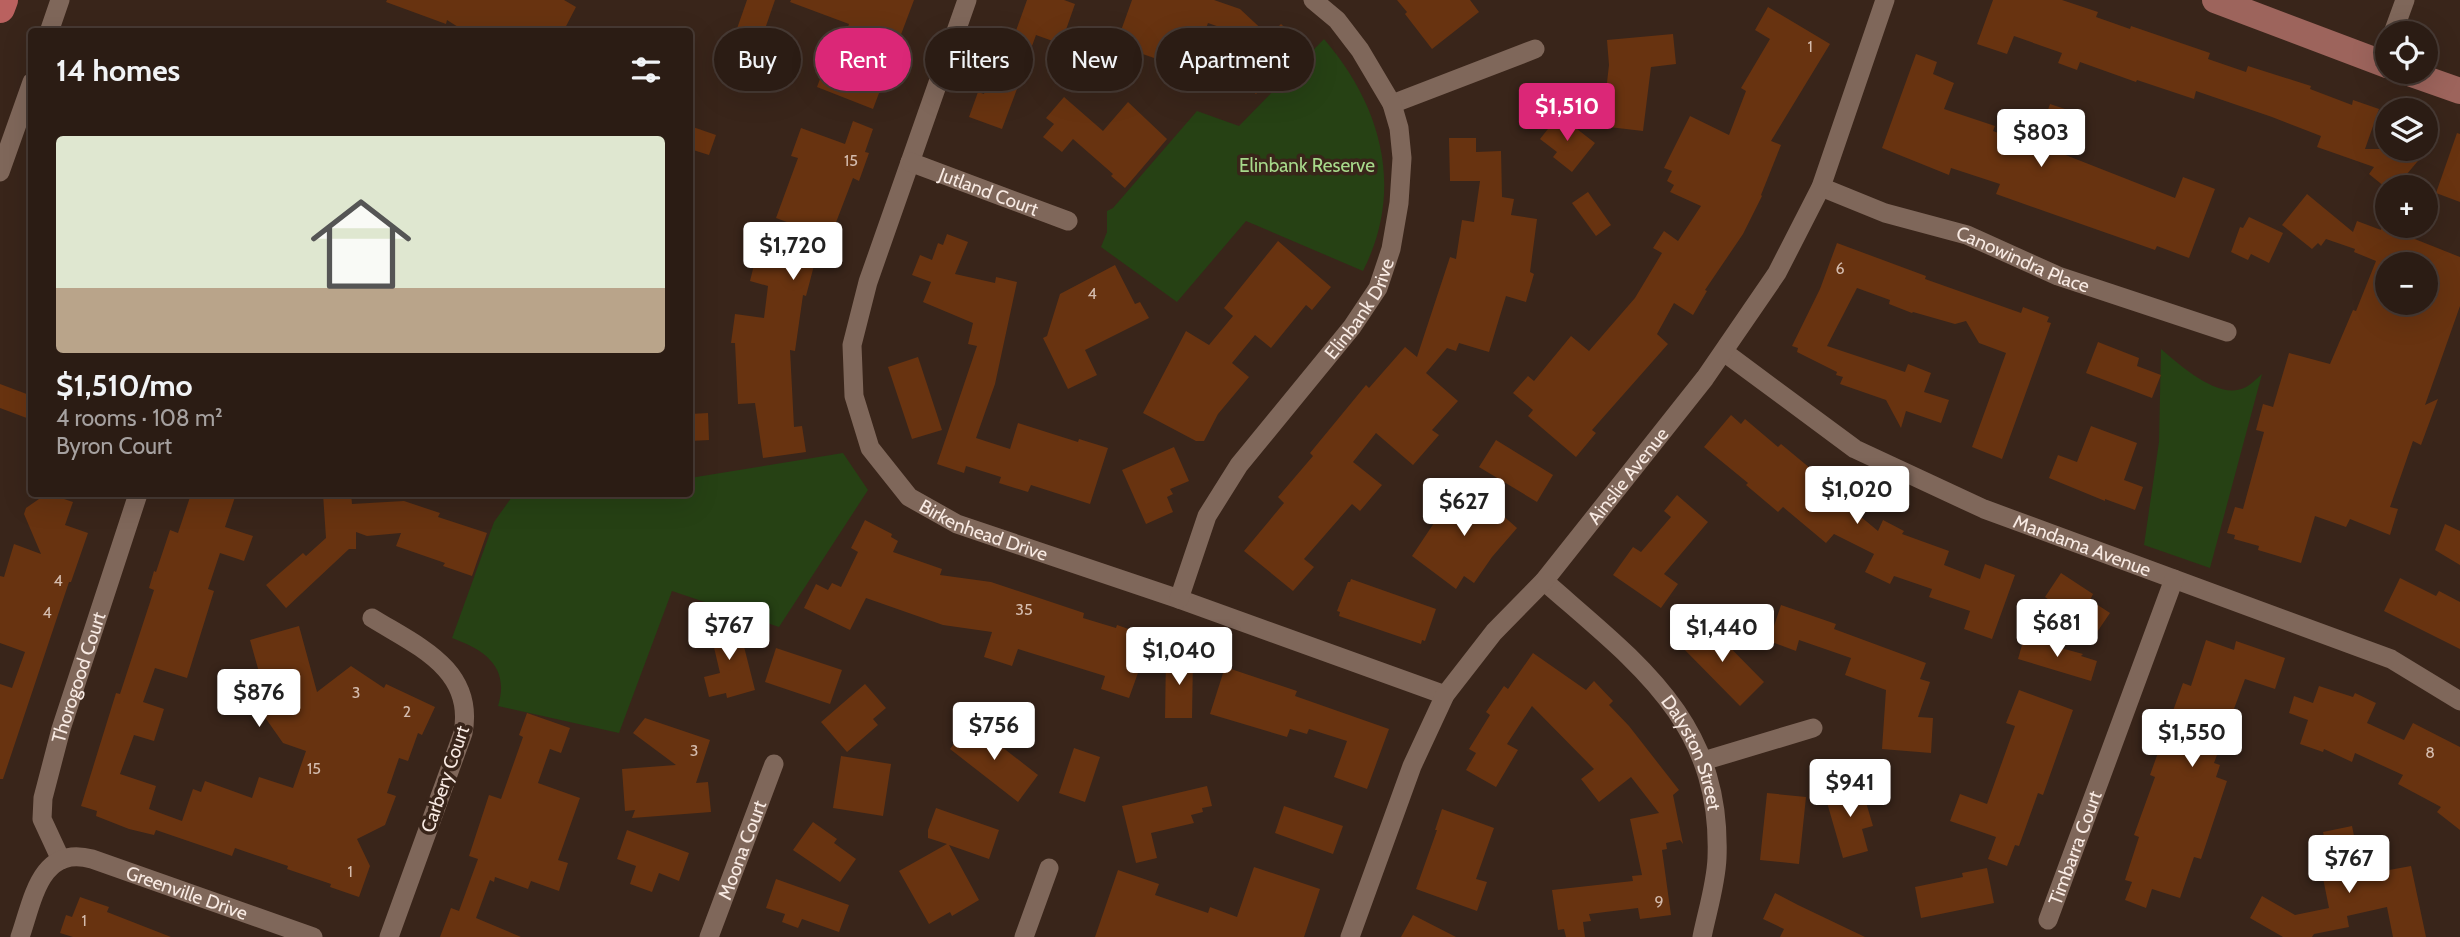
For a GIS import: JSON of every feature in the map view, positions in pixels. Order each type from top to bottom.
[{"type":"main road","points":[[0,8],[3,0]]},
{"type":"main road","points":[[2215,0],[2375,57]]},
{"type":"main road","points":[[2438,82],[2460,91]]},
{"type":"street","points":[[50,28],[60,0]]},
{"type":"street","name":"Birkenhead Drive","points":[[967,0],[868,282],[852,345],[854,396],[870,448],[909,497],[957,524],[1180,599],[1445,695]]},
{"type":"street","name":"Elinbank Drive","points":[[1180,599],[1207,516],[1239,465],[1352,327],[1378,288],[1391,249],[1399,203],[1401,148],[1392,104],[1360,50],[1337,20],[1313,0]]},
{"type":"street","name":"Ainslie Avenue","points":[[1350,937],[1412,766],[1445,695],[1494,632],[1544,580],[1705,378],[1777,273],[1821,187],[1885,0]]},
{"type":"street","points":[[2397,21],[2405,0]]},
{"type":"street","points":[[1392,104],[1535,50]]},
{"type":"street","points":[[0,172],[28,97]]},
{"type":"street","name":"Jutland Court","points":[[910,162],[1068,221]]},
{"type":"street","name":"Canowindra Place","points":[[1821,187],[1885,213],[1967,235],[2058,276],[2227,332]]},
{"type":"street","name":"Mandama Avenue","points":[[1724,352],[1855,449],[1984,509],[2391,659],[2460,701]]},
{"type":"street","name":"Thorogood Court","points":[[61,860],[42,819],[43,798],[61,729],[137,497]]},
{"type":"street","name":"Timbarra Court","points":[[2048,920],[2174,579]]},
{"type":"street","name":"Dalyston Street","points":[[1544,580],[1647,672],[1682,718],[1703,761],[1716,808],[1717,861],[1702,937]]},
{"type":"street","name":"Carbery Court","points":[[372,618],[437,659],[452,675],[466,714],[463,733],[389,937]]},
{"type":"street","points":[[1703,761],[1813,728]]},
{"type":"street","name":"Moona Court","points":[[709,937],[774,764]]},
{"type":"street","name":"Greenville Drive","points":[[61,860],[78,857],[92,859],[313,937]]},
{"type":"street","points":[[20,937],[40,880],[48,868],[61,860]]},
{"type":"street","points":[[1024,937],[1049,868]]},
{"type":"green space","name":"Elinbank Reserve","points":[[1324,39],[1344,65],[1360,91],[1381,149],[1383,209],[1376,240],[1363,271],[1246,221],[1177,302],[1101,247],[1107,232],[1107,211],[1113,208],[1197,111],[1239,126],[1273,91],[1314,91],[1314,49]]},
{"type":"green space","points":[[2161,349],[2200,379],[2223,389],[2244,388],[2262,374],[2210,568],[2144,545],[2159,442]]},
{"type":"green space","points":[[843,453],[868,490],[779,627],[672,591],[619,733],[498,706],[501,681],[492,662],[475,648],[452,638],[494,522],[512,497],[693,497],[693,478]]},
{"type":"building","points":[[564,0],[576,7],[565,28],[460,28],[447,20],[446,24],[386,2]]},
{"type":"building","points":[[747,0],[775,0],[765,28],[737,28]]},
{"type":"building","points":[[914,0],[903,28],[848,28],[849,24],[790,2]]},
{"type":"building","points":[[1027,0],[1064,0],[1075,4],[1067,28],[1047,28],[1047,39],[1036,35],[1033,43],[1033,28],[1017,28]]},
{"type":"building","points":[[1132,0],[1214,0],[1240,9],[1260,28],[1222,28],[1208,23],[1206,28],[1156,28],[1156,59],[1142,54],[1142,28],[1122,28]]},
{"type":"building","points":[[1397,0],[1470,0],[1479,12],[1432,49]]},
{"type":"building","points":[[1993,0],[2062,0],[2098,12],[2096,17],[2210,53],[2208,59],[2246,72],[2248,66],[2311,86],[2310,89],[2352,105],[2353,100],[2375,108],[2375,120],[2365,149],[2375,149],[2375,161],[2418,161],[2406,175],[2375,175],[2375,179],[2369,174],[2374,167],[2317,147],[2321,136],[2196,91],[2194,99],[2080,62],[2077,70],[2058,63],[2062,53],[2014,36],[2007,54],[1977,44]]},
{"type":"building","points":[[1768,7],[1830,44],[1771,141],[1781,145],[1762,196],[1743,234],[1705,290],[1707,291],[1693,315],[1674,303],[1657,334],[1668,344],[1592,430],[1596,433],[1576,457],[1528,416],[1533,410],[1513,393],[1528,376],[1534,381],[1571,336],[1589,351],[1635,298],[1662,253],[1653,248],[1664,231],[1678,241],[1701,206],[1670,192],[1674,185],[1667,181],[1672,171],[1664,168],[1690,116],[1729,135],[1746,91],[1741,88],[1770,39],[1755,30]]},
{"type":"building","points":[[1673,34],[1676,64],[1651,67],[1643,131],[1609,127],[1612,101],[1605,100],[1609,65],[1607,40]]},
{"type":"building","points":[[1916,54],[1937,62],[1933,74],[1954,83],[1944,109],[1995,126],[1993,131],[2035,147],[2050,104],[2077,113],[2063,154],[2175,198],[2183,177],[2215,189],[2189,258],[2157,246],[2155,250],[1996,194],[2000,184],[1951,168],[1949,175],[1882,148]]},
{"type":"building","points":[[827,91],[880,91],[873,109]]},
{"type":"building","points":[[985,91],[1016,91],[1002,129],[969,117],[978,92],[984,94]]},
{"type":"building","points":[[1064,97],[1103,131],[1128,102],[1167,139],[1125,188],[1073,139],[1062,152],[1043,137],[1054,124],[1046,118]]},
{"type":"building","points":[[1559,115],[1595,143],[1572,172],[1553,157],[1557,152],[1540,139]]},
{"type":"building","points":[[853,121],[873,129],[865,152],[869,153],[859,181],[853,178],[830,238],[822,235],[806,296],[803,295],[795,351],[790,350],[794,427],[802,426],[806,452],[763,458],[755,403],[738,404],[735,343],[731,343],[735,314],[764,318],[768,286],[750,281],[757,253],[782,260],[792,224],[776,218],[798,158],[791,156],[801,128],[845,144]]},
{"type":"building","points":[[693,127],[716,135],[709,155],[693,150]]},
{"type":"building","points":[[2457,133],[2460,134],[2460,202],[2438,194]]},
{"type":"building","points":[[1449,138],[1476,138],[1476,152],[1501,151],[1502,197],[1514,199],[1511,215],[1537,219],[1530,272],[1534,274],[1526,302],[1506,296],[1489,352],[1459,343],[1456,351],[1447,348],[1426,373],[1458,401],[1432,430],[1439,435],[1413,465],[1376,433],[1353,462],[1382,485],[1360,511],[1352,504],[1304,559],[1314,567],[1293,591],[1244,551],[1284,503],[1278,497],[1313,456],[1310,453],[1366,385],[1369,388],[1405,347],[1417,357],[1450,257],[1456,259],[1462,220],[1474,222],[1480,181],[1450,181]]},
{"type":"building","points":[[1588,192],[1611,225],[1596,236],[1572,203]]},
{"type":"building","points":[[2307,194],[2353,232],[2357,221],[2375,228],[2375,238],[2412,238],[2460,257],[2460,306],[2425,405],[2438,399],[2421,445],[2413,441],[2390,507],[2398,509],[2390,535],[2350,519],[2346,527],[2315,516],[2301,563],[2258,550],[2259,546],[2234,539],[2235,535],[2227,533],[2235,507],[2243,509],[2264,432],[2256,430],[2263,404],[2273,407],[2289,353],[2330,364],[2375,264],[2375,315],[2438,315],[2438,252],[2375,252],[2375,261],[2354,252],[2355,249],[2326,239],[2321,246],[2318,243],[2312,249],[2282,225]]},
{"type":"building","points":[[2249,217],[2283,233],[2269,263],[2251,254],[2248,260],[2231,252],[2240,227],[2243,228]]},
{"type":"building","points":[[947,234],[968,242],[955,274],[995,283],[996,277],[1017,282],[995,384],[976,438],[1010,449],[1018,423],[1078,442],[1079,439],[1108,448],[1090,504],[1031,485],[1028,492],[999,483],[1001,477],[966,466],[964,473],[937,464],[977,346],[968,344],[973,323],[923,302],[931,282],[912,275],[920,255],[932,260],[938,243],[943,245]]},
{"type":"building","points":[[1278,241],[1331,287],[1312,310],[1306,305],[1271,348],[1255,335],[1232,363],[1249,377],[1218,414],[1204,441],[1196,441],[1143,413],[1186,331],[1209,345],[1233,316],[1224,308]]},
{"type":"building","points":[[1837,243],[1926,276],[1925,279],[2021,313],[2023,307],[2049,317],[2047,322],[2051,323],[2002,459],[1972,447],[2006,353],[1979,343],[1966,321],[1955,324],[1912,313],[1889,304],[1890,300],[1857,288],[1827,346],[1905,372],[1908,364],[1931,373],[1924,392],[1949,400],[1941,423],[1906,411],[1901,428],[1886,400],[1840,384],[1843,377],[1836,375],[1837,372],[1797,352],[1798,348],[1792,346],[1820,289]]},
{"type":"building","points":[[1115,265],[1135,304],[1140,302],[1149,318],[1085,350],[1097,375],[1068,389],[1043,338],[1047,336],[1060,294]]},
{"type":"building","points":[[2098,342],[2139,358],[2137,366],[2161,375],[2152,398],[2086,373]]},
{"type":"building","points":[[918,357],[942,430],[912,439],[888,367]]},
{"type":"building","points":[[0,384],[28,394],[28,418],[0,408]]},
{"type":"building","points":[[708,413],[709,440],[693,441],[693,414]]},
{"type":"building","points":[[1731,415],[1741,424],[1745,419],[1778,447],[1781,444],[1846,498],[1843,502],[1878,531],[1883,520],[1904,531],[1902,534],[1949,551],[1944,565],[1980,579],[1985,564],[2015,575],[1992,639],[1964,629],[1970,611],[1929,597],[1932,589],[1894,576],[1890,584],[1865,572],[1874,554],[1834,534],[1826,543],[1783,507],[1778,512],[1746,485],[1748,483],[1704,447]]},
{"type":"building","points":[[2091,426],[2137,443],[2124,480],[2143,487],[2135,510],[2049,478],[2058,455],[2077,462]]},
{"type":"building","points":[[1496,440],[1553,475],[1537,502],[1479,467]]},
{"type":"building","points":[[1174,447],[1189,481],[1170,489],[1173,494],[1167,497],[1173,512],[1146,524],[1122,470]]},
{"type":"building","points":[[1467,484],[1517,528],[1474,583],[1464,576],[1456,589],[1412,556],[1440,514]]},
{"type":"building","points":[[1677,495],[1708,522],[1664,574],[1678,584],[1661,608],[1613,575],[1633,547],[1641,552],[1671,517],[1664,511]]},
{"type":"building","points":[[58,497],[73,502],[65,525],[88,533],[3,779],[0,779],[0,684],[12,688],[25,652],[0,643],[0,576],[4,577],[14,544],[41,554],[24,514],[26,508],[39,499]]},
{"type":"building","points":[[190,497],[235,497],[225,527],[253,536],[244,561],[220,553],[208,589],[214,591],[187,678],[155,668],[143,702],[164,709],[154,741],[134,735],[120,774],[156,786],[149,809],[182,821],[193,789],[201,792],[205,781],[252,798],[259,777],[293,788],[306,751],[283,743],[252,699],[264,690],[250,640],[299,626],[317,692],[351,666],[384,688],[386,684],[435,707],[422,735],[418,733],[408,761],[399,758],[387,793],[396,796],[385,825],[357,839],[370,866],[359,897],[287,869],[288,866],[235,848],[232,856],[156,830],[154,835],[129,829],[96,816],[97,811],[81,806],[116,693],[120,694],[154,590],[149,588],[154,571],[156,572],[170,530],[178,533]]},
{"type":"building","points":[[323,497],[351,497],[352,504],[404,501],[440,513],[438,517],[487,533],[472,576],[443,566],[445,563],[396,546],[401,533],[367,536],[356,532],[356,549],[349,549],[286,608],[266,585],[303,553],[306,556],[326,538]]},
{"type":"building","points":[[865,520],[892,534],[891,537],[898,541],[893,552],[942,569],[940,575],[991,582],[1084,613],[1083,618],[1143,634],[1136,656],[1144,656],[1129,698],[1101,689],[1105,676],[1018,649],[1012,666],[984,657],[992,632],[943,625],[866,598],[850,630],[804,608],[816,584],[828,590],[832,583],[841,587],[858,552],[851,548]]},
{"type":"building","points":[[2445,524],[2460,531],[2460,565],[2435,550]]},
{"type":"building","points":[[2061,573],[2093,594],[2090,600],[2110,613],[2095,635],[2064,615],[2066,612],[2045,597]]},
{"type":"building","points":[[2400,578],[2436,596],[2439,591],[2460,602],[2460,649],[2384,611]]},
{"type":"building","points":[[1351,579],[1436,609],[1425,641],[1422,640],[1421,644],[1339,616],[1340,612],[1337,611]]},
{"type":"building","points":[[1781,605],[1836,624],[1834,629],[1926,663],[1920,679],[1930,682],[1918,717],[1933,718],[1931,753],[1882,749],[1886,690],[1845,675],[1851,658],[1799,640],[1796,651],[1769,641]]},
{"type":"building","points":[[737,619],[755,690],[727,698],[726,693],[709,697],[704,677],[720,673],[709,626]]},
{"type":"building","points":[[1705,622],[1764,682],[1740,706],[1681,646]]},
{"type":"building","points":[[2024,638],[2083,654],[2081,656],[2097,661],[2091,681],[2018,659]]},
{"type":"building","points":[[2206,640],[2234,650],[2236,641],[2285,658],[2275,689],[2245,679],[2214,763],[2220,765],[2216,777],[2227,781],[2201,859],[2194,857],[2180,898],[2152,889],[2146,908],[2125,900],[2132,882],[2125,880],[2139,837],[2134,835],[2155,777],[2150,775],[2183,683],[2191,686]]},
{"type":"building","points":[[776,648],[842,670],[830,704],[765,682]]},
{"type":"building","points":[[1533,653],[1586,690],[1594,681],[1613,701],[1609,705],[1679,790],[1673,795],[1683,844],[1680,840],[1666,843],[1667,849],[1662,850],[1671,915],[1640,919],[1638,908],[1589,914],[1591,921],[1583,922],[1585,937],[1566,937],[1564,929],[1558,930],[1552,890],[1633,881],[1632,876],[1642,875],[1630,819],[1659,813],[1631,777],[1599,802],[1581,779],[1594,769],[1532,706],[1507,744],[1518,750],[1496,787],[1466,770],[1476,753],[1469,749],[1490,715],[1486,712],[1504,686],[1508,689]]},
{"type":"building","points":[[1166,656],[1193,657],[1192,718],[1165,718]]},
{"type":"building","points":[[1225,667],[1297,691],[1295,696],[1389,729],[1367,789],[1334,777],[1347,741],[1309,729],[1307,734],[1290,729],[1287,737],[1210,714]]},
{"type":"building","points":[[865,684],[886,708],[873,719],[878,725],[847,752],[821,722]]},
{"type":"building","points":[[2319,686],[2353,697],[2355,693],[2376,703],[2367,723],[2404,740],[2413,723],[2460,747],[2460,830],[2437,812],[2441,807],[2398,784],[2403,775],[2355,753],[2352,762],[2324,749],[2323,752],[2300,744],[2308,720],[2289,713],[2294,696],[2313,703]]},
{"type":"building","points":[[2019,690],[2073,710],[2043,795],[2038,793],[2019,846],[2015,845],[2007,866],[1988,859],[1996,837],[1950,821],[1960,794],[1987,804],[2015,726],[2006,723]]},
{"type":"building","points":[[527,713],[570,728],[561,753],[550,749],[538,783],[580,798],[558,860],[568,863],[559,891],[531,881],[528,889],[495,877],[494,882],[490,880],[476,918],[521,937],[440,937],[451,908],[459,911],[478,859],[469,856],[489,795],[501,799],[523,737],[519,735]]},
{"type":"building","points":[[645,718],[710,740],[696,783],[708,782],[711,812],[632,818],[635,810],[625,811],[622,769],[676,765],[633,733]]},
{"type":"building","points":[[970,722],[1038,775],[1018,802],[950,749]]},
{"type":"building","points":[[1074,748],[1100,757],[1085,802],[1059,793]]},
{"type":"building","points":[[841,756],[891,764],[883,816],[833,808]]},
{"type":"building","points":[[1860,782],[1873,826],[1862,829],[1868,851],[1843,858],[1826,799],[1837,800],[1834,789]]},
{"type":"building","points":[[1207,786],[1212,806],[1202,808],[1203,812],[1191,815],[1194,823],[1151,833],[1157,858],[1136,863],[1122,806]]},
{"type":"building","points":[[1767,793],[1806,797],[1799,864],[1760,860]]},
{"type":"building","points":[[1284,806],[1343,826],[1333,854],[1275,833]]},
{"type":"building","points":[[936,808],[999,830],[989,859],[949,845],[979,900],[952,916],[950,912],[929,924],[899,871],[947,844],[928,838]]},
{"type":"building","points":[[1442,809],[1494,828],[1476,879],[1487,882],[1477,911],[1416,889]]},
{"type":"building","points":[[813,822],[837,839],[834,843],[856,859],[840,882],[793,850]]},
{"type":"building","points":[[2352,826],[2362,875],[2411,866],[2426,937],[2393,937],[2387,907],[2347,916],[2349,927],[2314,934],[2312,937],[2283,937],[2250,918],[2262,896],[2295,915],[2329,908],[2320,863],[2324,862],[2318,837],[2324,836],[2323,832]]},
{"type":"building","points":[[627,830],[689,853],[679,881],[659,873],[652,892],[630,884],[636,866],[617,859]]},
{"type":"building","points":[[1254,867],[1320,889],[1304,937],[1095,937],[1118,870],[1159,884],[1155,895],[1208,913],[1210,907],[1237,917]]},
{"type":"building","points":[[1987,868],[1994,903],[1921,918],[1915,887],[1963,877],[1962,873]]},
{"type":"building","points":[[776,879],[849,905],[839,932],[802,919],[798,928],[782,922],[785,914],[766,908]]},
{"type":"building","points":[[1775,893],[1865,937],[1780,937],[1784,929],[1763,919]]},
{"type":"building","points":[[80,897],[109,907],[107,912],[171,937],[73,937],[60,933],[66,915],[72,917]]},
{"type":"building","points":[[1413,915],[1456,937],[1401,937]]}]
